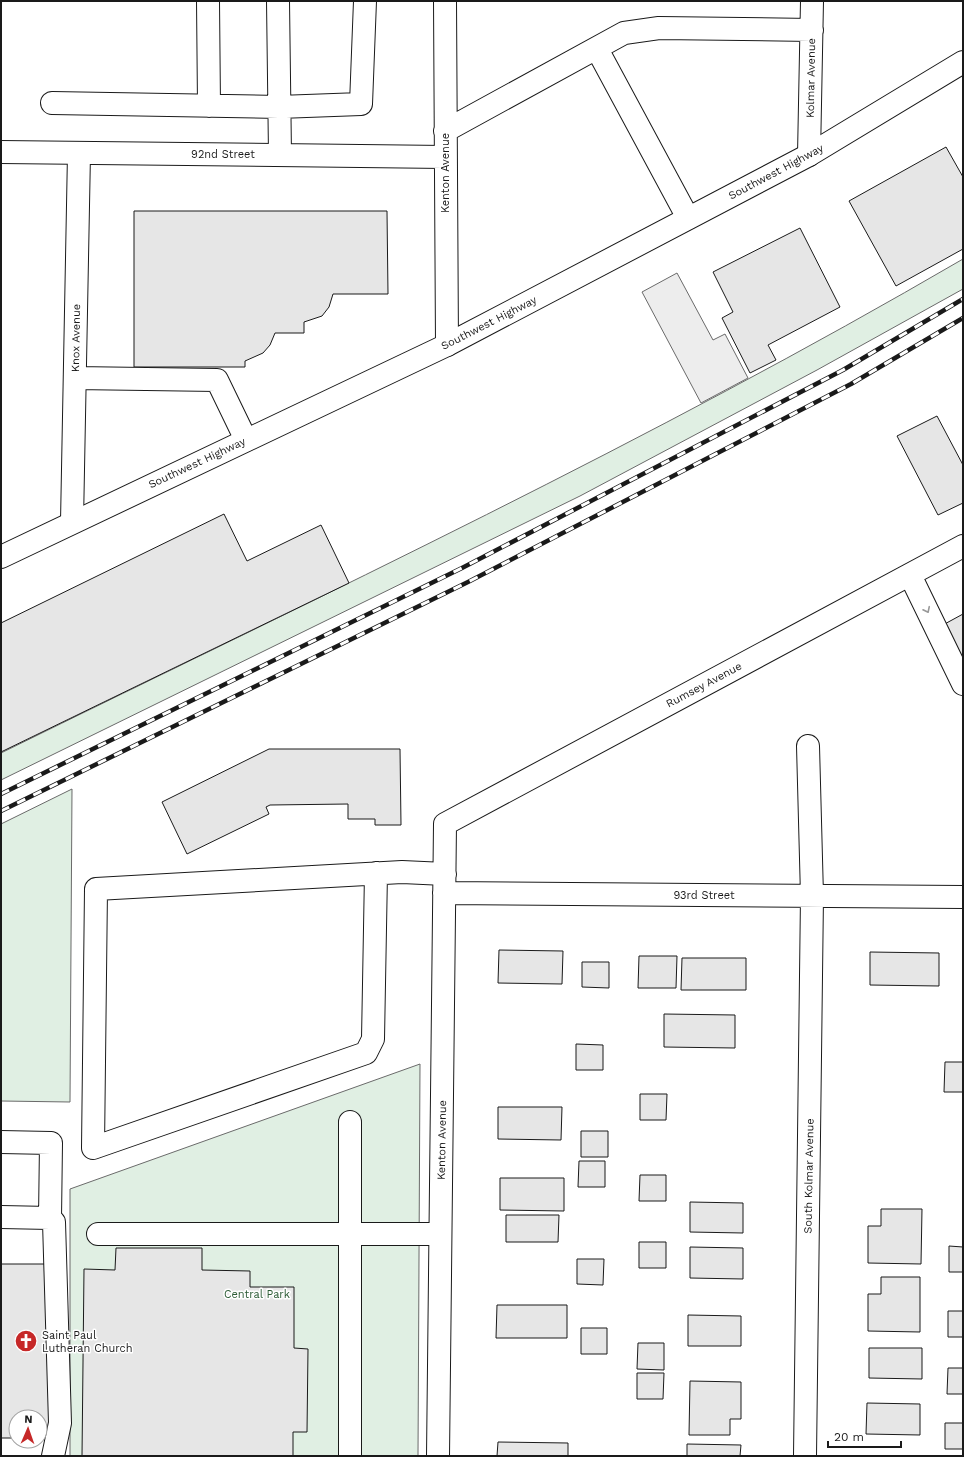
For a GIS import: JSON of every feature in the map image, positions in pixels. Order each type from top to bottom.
[{"type":"street","points":[[208,1],[209,106]]},
{"type":"street","points":[[278,1],[280,155]]},
{"type":"street","points":[[52,103],[279,107],[361,104],[365,1]]},
{"type":"street","name":"Kenton Avenue","points":[[445,1],[447,345]]},
{"type":"street","name":"Kolmar Avenue","points":[[809,155],[812,1]]},
{"type":"street","points":[[445,131],[624,33],[659,28],[812,30]]},
{"type":"street","points":[[597,49],[688,218]]},
{"type":"street","name":"Southwest Highway","points":[[1,557],[447,345],[809,155],[963,62]]},
{"type":"street","name":"92nd Street","points":[[1,152],[445,157]]},
{"type":"street","name":"Knox Avenue","points":[[72,522],[80,153]]},
{"type":"street","points":[[75,378],[217,380],[246,440]]},
{"type":"street","name":"Rumsey Avenue","points":[[445,824],[963,546]]},
{"type":"street","points":[[910,575],[963,684]]},
{"type":"street","name":"South Kolmar Avenue","points":[[805,1456],[812,896],[808,746]]},
{"type":"street","name":"Kenton Avenue","points":[[438,1456],[445,824]]},
{"type":"street","name":"93rd Street","points":[[376,873],[373,1038],[366,1053],[93,1148],[96,889],[376,873],[402,872],[445,884],[812,896],[963,897]]},
{"type":"street","points":[[350,1122],[350,1456]]},
{"type":"street","points":[[1,1142],[51,1142],[50,1218],[54,1222],[60,1423],[54,1456]]},
{"type":"street","points":[[1,1217],[50,1218]]},
{"type":"street","points":[[98,1234],[440,1234]]},
{"type":"green space","points":[[963,259],[963,289],[817,370],[580,496],[1,780],[1,753],[366,575],[607,453],[727,391]]},
{"type":"green space","points":[[72,789],[70,1102],[1,1101],[1,824]]},
{"type":"green space","name":"Central Park","points":[[420,1064],[418,1456],[70,1456],[70,1189]]},
{"type":"shaded area","points":[[677,273],[713,340],[725,334],[748,378],[701,403],[642,292]]},
{"type":"building","points":[[946,147],[963,177],[963,249],[896,286],[849,201]]},
{"type":"building","points":[[134,211],[387,211],[388,294],[333,294],[329,307],[322,316],[304,322],[304,333],[275,333],[270,345],[263,353],[245,361],[245,367],[134,367]]},
{"type":"building","points":[[800,228],[840,307],[768,345],[776,360],[750,373],[722,318],[733,312],[713,272]]},
{"type":"building","points":[[937,416],[963,465],[963,503],[938,515],[897,436]]},
{"type":"building","points":[[224,514],[247,561],[321,525],[349,583],[1,752],[1,623]]},
{"type":"building","points":[[963,614],[963,664],[941,626]]},
{"type":"building","points":[[269,749],[400,749],[401,825],[375,825],[375,819],[348,819],[348,804],[270,805],[266,807],[269,814],[187,854],[162,802]]},
{"type":"building","points":[[499,950],[563,951],[562,984],[498,983]]},
{"type":"building","points":[[870,952],[939,953],[939,986],[870,985]]},
{"type":"building","points":[[639,956],[677,956],[676,988],[638,988]]},
{"type":"building","points":[[682,958],[746,958],[746,990],[681,990]]},
{"type":"building","points":[[582,962],[609,962],[609,988],[582,987]]},
{"type":"building","points":[[664,1014],[735,1015],[735,1048],[664,1047]]},
{"type":"building","points":[[576,1044],[603,1045],[603,1070],[576,1070]]},
{"type":"building","points":[[945,1062],[963,1062],[963,1092],[944,1092]]},
{"type":"building","points":[[640,1094],[667,1094],[666,1120],[640,1120]]},
{"type":"building","points":[[498,1107],[562,1107],[561,1140],[498,1139]]},
{"type":"building","points":[[581,1131],[608,1131],[608,1157],[581,1157]]},
{"type":"building","points":[[579,1161],[605,1161],[605,1187],[578,1187]]},
{"type":"building","points":[[640,1175],[666,1175],[666,1201],[639,1201]]},
{"type":"building","points":[[500,1178],[564,1178],[564,1211],[500,1210]]},
{"type":"building","points":[[690,1202],[743,1203],[743,1233],[690,1232]]},
{"type":"building","points":[[881,1209],[922,1209],[921,1264],[868,1263],[868,1226],[881,1226]]},
{"type":"building","points":[[506,1215],[559,1215],[558,1242],[506,1242]]},
{"type":"building","points":[[639,1242],[666,1242],[666,1268],[639,1268]]},
{"type":"building","points":[[949,1246],[963,1247],[963,1272],[949,1272]]},
{"type":"building","points":[[690,1247],[743,1248],[743,1279],[690,1278]]},
{"type":"building","points":[[116,1248],[202,1248],[202,1270],[250,1271],[250,1287],[294,1287],[294,1348],[308,1349],[307,1432],[293,1432],[293,1456],[82,1456],[84,1269],[115,1270]]},
{"type":"building","points":[[577,1259],[604,1259],[603,1285],[577,1284]]},
{"type":"building","name":"Saint Paul Lutheran Church","points":[[1,1264],[51,1264],[50,1439],[48,1439],[48,1409],[8,1409],[8,1438],[1,1438]]},
{"type":"building","points":[[881,1277],[920,1277],[920,1332],[868,1331],[868,1294],[881,1294]]},
{"type":"building","points":[[497,1305],[567,1305],[567,1338],[496,1338]]},
{"type":"building","points":[[948,1311],[963,1311],[963,1337],[948,1337]]},
{"type":"building","points":[[688,1315],[741,1316],[741,1346],[688,1346]]},
{"type":"building","points":[[581,1328],[607,1328],[607,1354],[581,1354]]},
{"type":"building","points":[[638,1343],[664,1343],[664,1370],[637,1369]]},
{"type":"building","points":[[869,1348],[922,1348],[922,1379],[869,1378]]},
{"type":"building","points":[[948,1368],[963,1368],[963,1394],[947,1394]]},
{"type":"building","points":[[637,1373],[664,1373],[663,1399],[637,1399]]},
{"type":"building","points":[[690,1381],[741,1382],[741,1419],[730,1419],[730,1435],[689,1435]]},
{"type":"building","points":[[867,1403],[920,1404],[920,1435],[866,1434]]},
{"type":"building","points":[[945,1423],[963,1423],[963,1449],[945,1449]]},
{"type":"building","points":[[498,1442],[568,1443],[568,1456],[497,1456]]},
{"type":"building","points":[[687,1444],[741,1445],[740,1456],[687,1456]]},
{"type":"railway","points":[[1,794],[462,568],[843,370],[963,299]]},
{"type":"railway","points":[[1,811],[468,582],[851,384],[963,318]]},
{"type":"place","name":"Saint Paul Lutheran Church","points":[[26,1341]]}]
